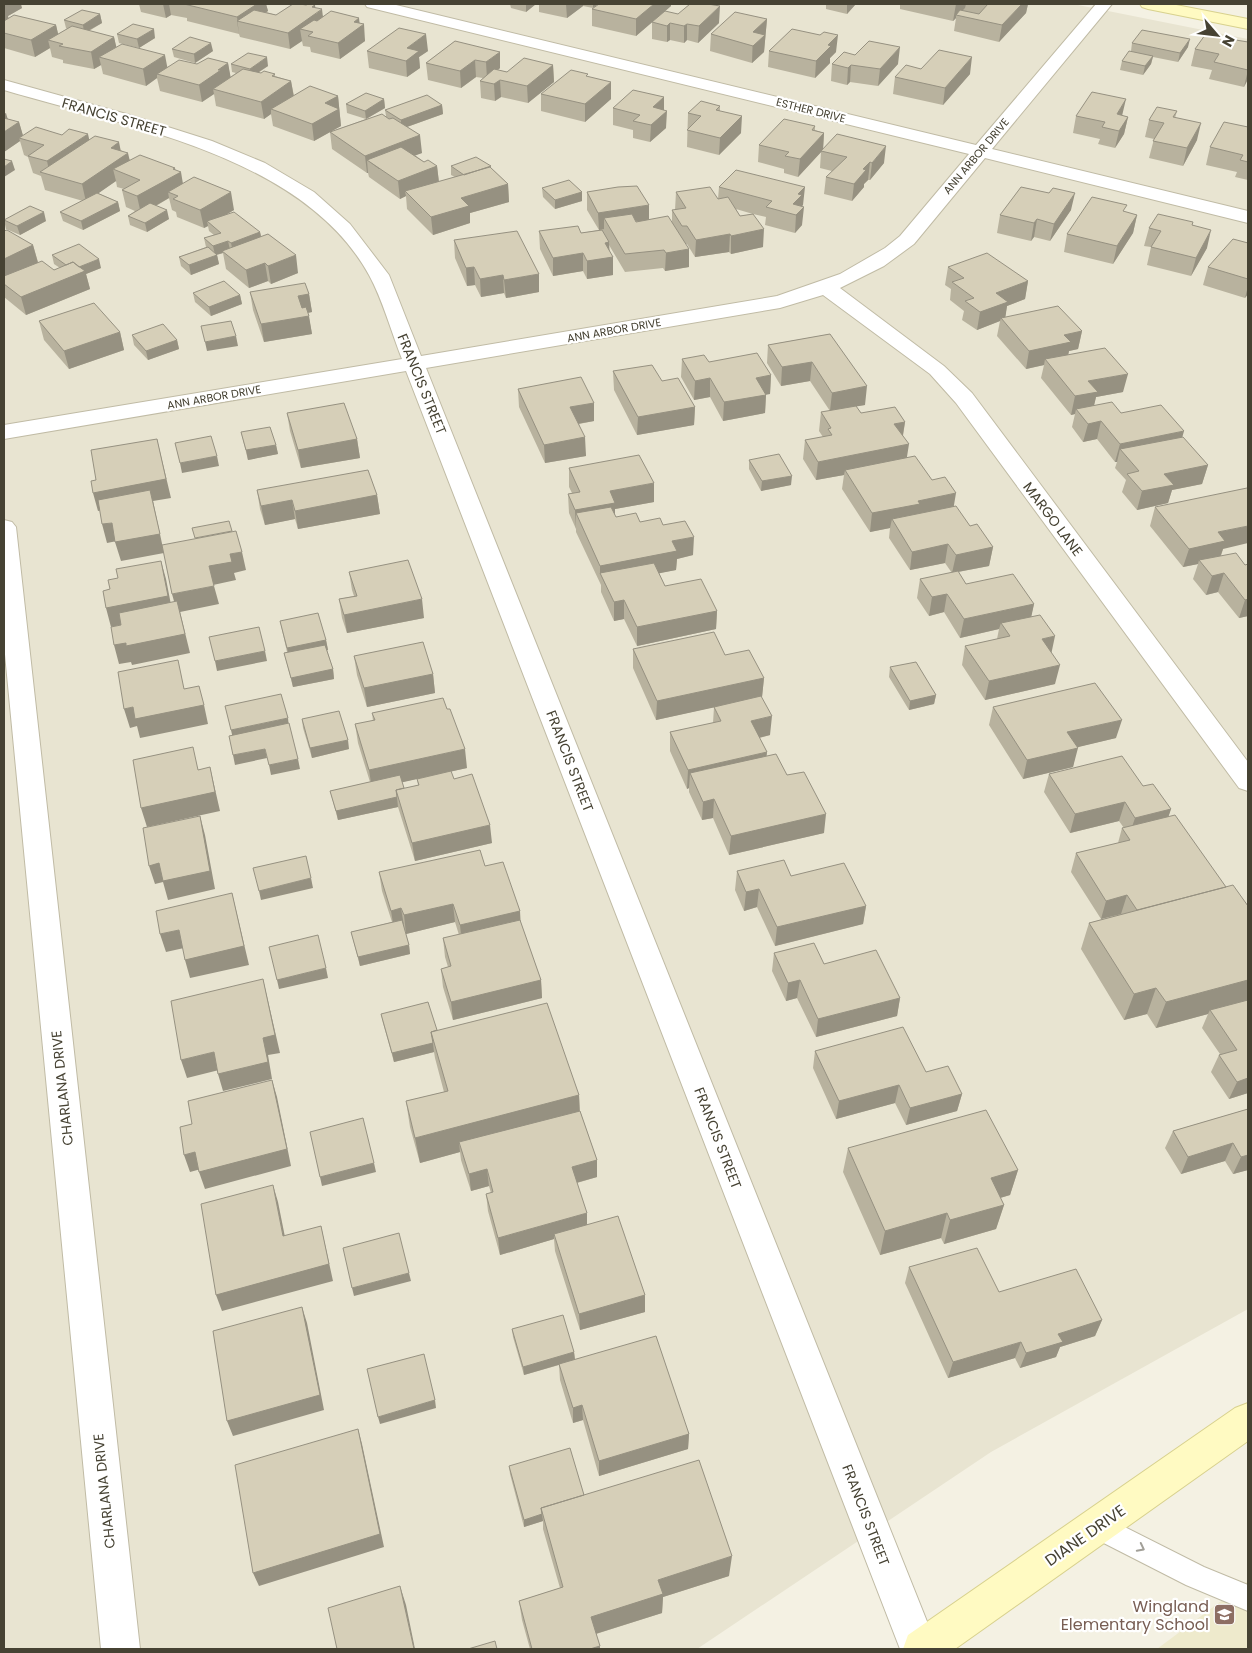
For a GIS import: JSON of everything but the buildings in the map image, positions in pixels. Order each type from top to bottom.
[{"type":"street","name":"ESTHER DRIVE","points":[[373,4],[1248,217]]},
{"type":"street","name":"ANN ARBOR DRIVE","points":[[4,432],[780,302],[827,288],[860,273],[885,258],[907,240],[1104,4]]},
{"type":"street","points":[[1148,4],[1248,24]]},
{"type":"street","name":"FRANCIS STREET","points":[[4,85],[208,145],[253,164],[293,186],[328,212],[357,242],[379,275],[920,1649]]},
{"type":"street","name":"MARGO LANE","points":[[827,288],[937,370],[964,398],[1248,781]]},
{"type":"street","name":"CHARLANA DRIVE","points":[[4,527],[121,1649]]},
{"type":"street","name":"DIANE DRIVE","points":[[920,1649],[1248,1420]]},
{"type":"lane","points":[[1097,1526],[1195,1576],[1248,1598]]},
{"type":"shaded area","points":[[4,4],[1073,4],[1248,39],[1248,1309],[991,1452],[697,1649],[4,1649]]},
{"type":"shaded area","name":"Wingland Elementary School","points":[[1248,1581],[1248,1649],[1157,1649]]},
{"type":"place","name":"Wingland Elementary School","points":[[1225,1615]]}]
